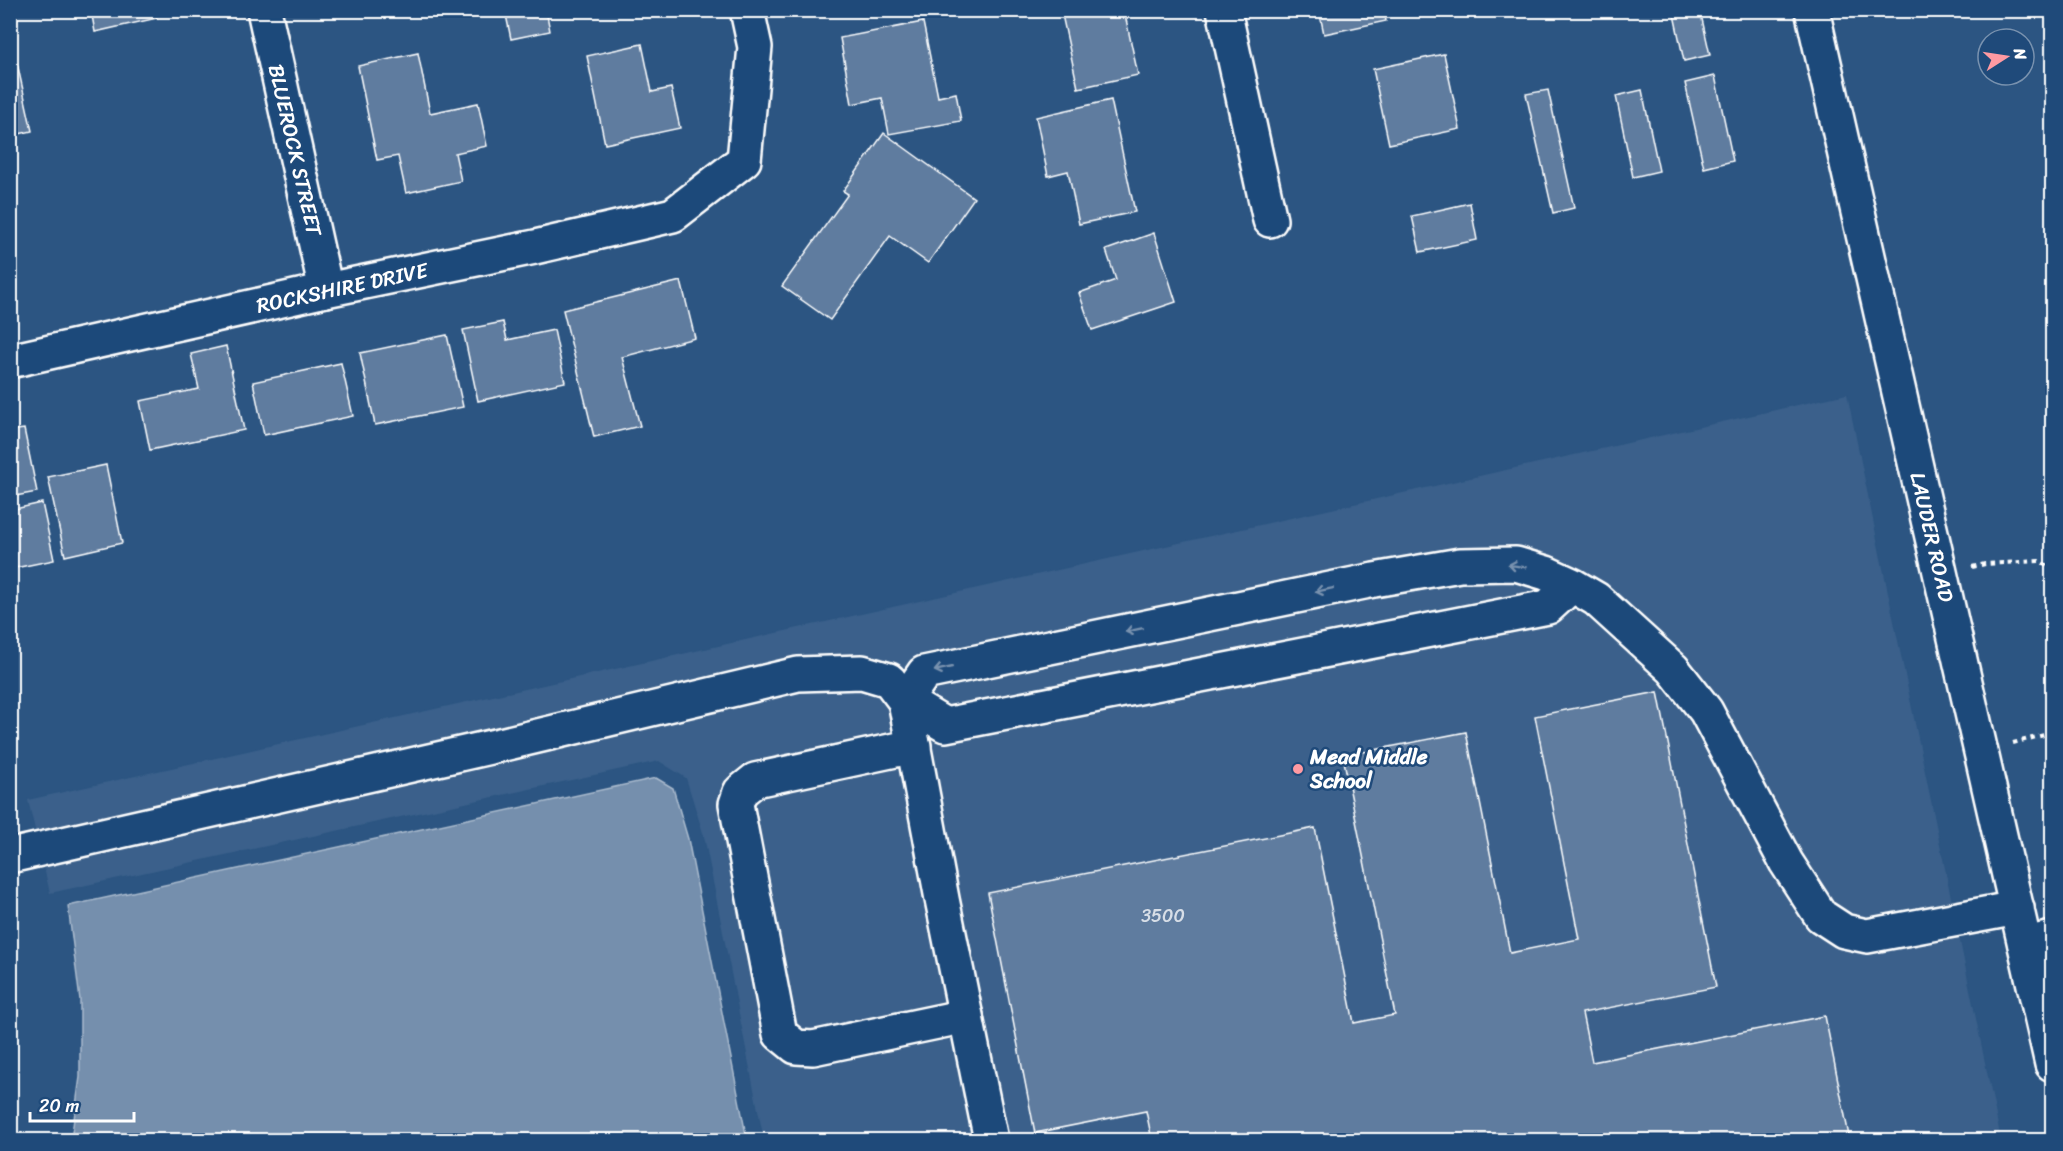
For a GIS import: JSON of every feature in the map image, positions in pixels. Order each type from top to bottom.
[{"type":"street","name":"BLUEROCK STREET","points":[[264,10],[326,290]]},
{"type":"street","name":"ROCKSHIRE DRIVE","points":[[10,361],[673,215],[744,160],[755,47],[747,10]]},
{"type":"street","points":[[1224,10],[1270,220]]},
{"type":"street","name":"LAUDER ROAD","points":[[1812,10],[2017,908],[2039,941],[2052,1064]]},
{"type":"street","points":[[991,1140],[905,701],[924,673],[1374,580],[1460,565],[1516,564],[1546,573],[1596,599],[1673,669],[1706,711],[1786,862],[1821,916],[1844,931],[1867,936],[2017,908]]},
{"type":"street","points":[[10,856],[504,744],[798,674],[862,672],[889,680],[905,701],[945,725],[1548,606],[1572,585]]},
{"type":"street","points":[[914,746],[755,780],[740,792],[736,804],[780,1034],[796,1047],[813,1048],[966,1016]]},
{"type":"path","points":[[1941,577],[1995,563],[2038,561],[2052,569]]},
{"type":"shaded area","name":"Mead Middle School","points":[[1847,394],[2001,1140],[764,1140],[704,836],[686,778],[659,761],[50,893],[28,800]]},
{"type":"shaded area","points":[[656,778],[673,788],[688,839],[747,1140],[71,1140],[80,1077],[80,1000],[68,906]]},
{"type":"building","points":[[91,10],[155,10],[157,18],[95,32]]},
{"type":"building","points":[[505,10],[546,10],[550,31],[511,39]]},
{"type":"building","points":[[1061,10],[1124,10],[1138,75],[1078,88]]},
{"type":"building","points":[[1319,10],[1384,10],[1386,21],[1324,34]]},
{"type":"building","points":[[1673,10],[1700,10],[1710,55],[1684,61]]},
{"type":"building","points":[[923,22],[938,97],[956,93],[961,121],[889,134],[882,98],[852,104],[840,38]]},
{"type":"building","points":[[642,44],[652,92],[671,88],[680,128],[605,144],[587,56]]},
{"type":"building","points":[[418,53],[430,113],[478,103],[487,146],[455,153],[461,181],[406,193],[398,156],[377,160],[358,66]]},
{"type":"building","points":[[1444,54],[1460,129],[1389,144],[1373,69]]},
{"type":"building","points":[[17,63],[32,131],[10,136],[10,65]]},
{"type":"building","points":[[1715,76],[1733,161],[1704,168],[1685,83]]},
{"type":"building","points":[[1548,90],[1574,208],[1553,213],[1526,94]]},
{"type":"building","points":[[1642,90],[1659,171],[1633,177],[1616,96]]},
{"type":"building","points":[[1111,100],[1135,212],[1079,224],[1068,171],[1048,176],[1036,117]]},
{"type":"building","points":[[884,133],[974,198],[928,263],[890,236],[830,320],[782,286],[848,194],[843,191]]},
{"type":"building","points":[[1470,203],[1477,240],[1420,252],[1412,216]]},
{"type":"building","points":[[1154,233],[1176,302],[1092,330],[1079,293],[1116,280],[1106,250]]},
{"type":"building","points":[[681,281],[695,338],[622,357],[640,426],[594,437],[563,310]]},
{"type":"building","points":[[503,322],[507,340],[554,330],[565,382],[478,401],[463,330]]},
{"type":"building","points":[[447,335],[463,407],[375,425],[360,353]]},
{"type":"building","points":[[226,346],[244,430],[150,450],[140,401],[199,389],[191,354]]},
{"type":"building","points":[[341,363],[353,416],[264,435],[253,382]]},
{"type":"building","points":[[24,429],[37,492],[10,497],[10,431]]},
{"type":"building","points":[[106,465],[122,543],[65,556],[48,477]]},
{"type":"building","points":[[42,503],[54,560],[10,569],[10,510]]},
{"type":"building","points":[[1658,692],[1716,987],[1582,1013],[1592,1062],[1825,1016],[1849,1136],[1826,1140],[1152,1140],[1146,1111],[1035,1133],[988,893],[1315,828],[1354,1023],[1395,1015],[1343,756],[1466,732],[1510,953],[1579,939],[1535,716]]},
{"type":"place","name":"Mead Middle School","points":[[1298,769]]}]
